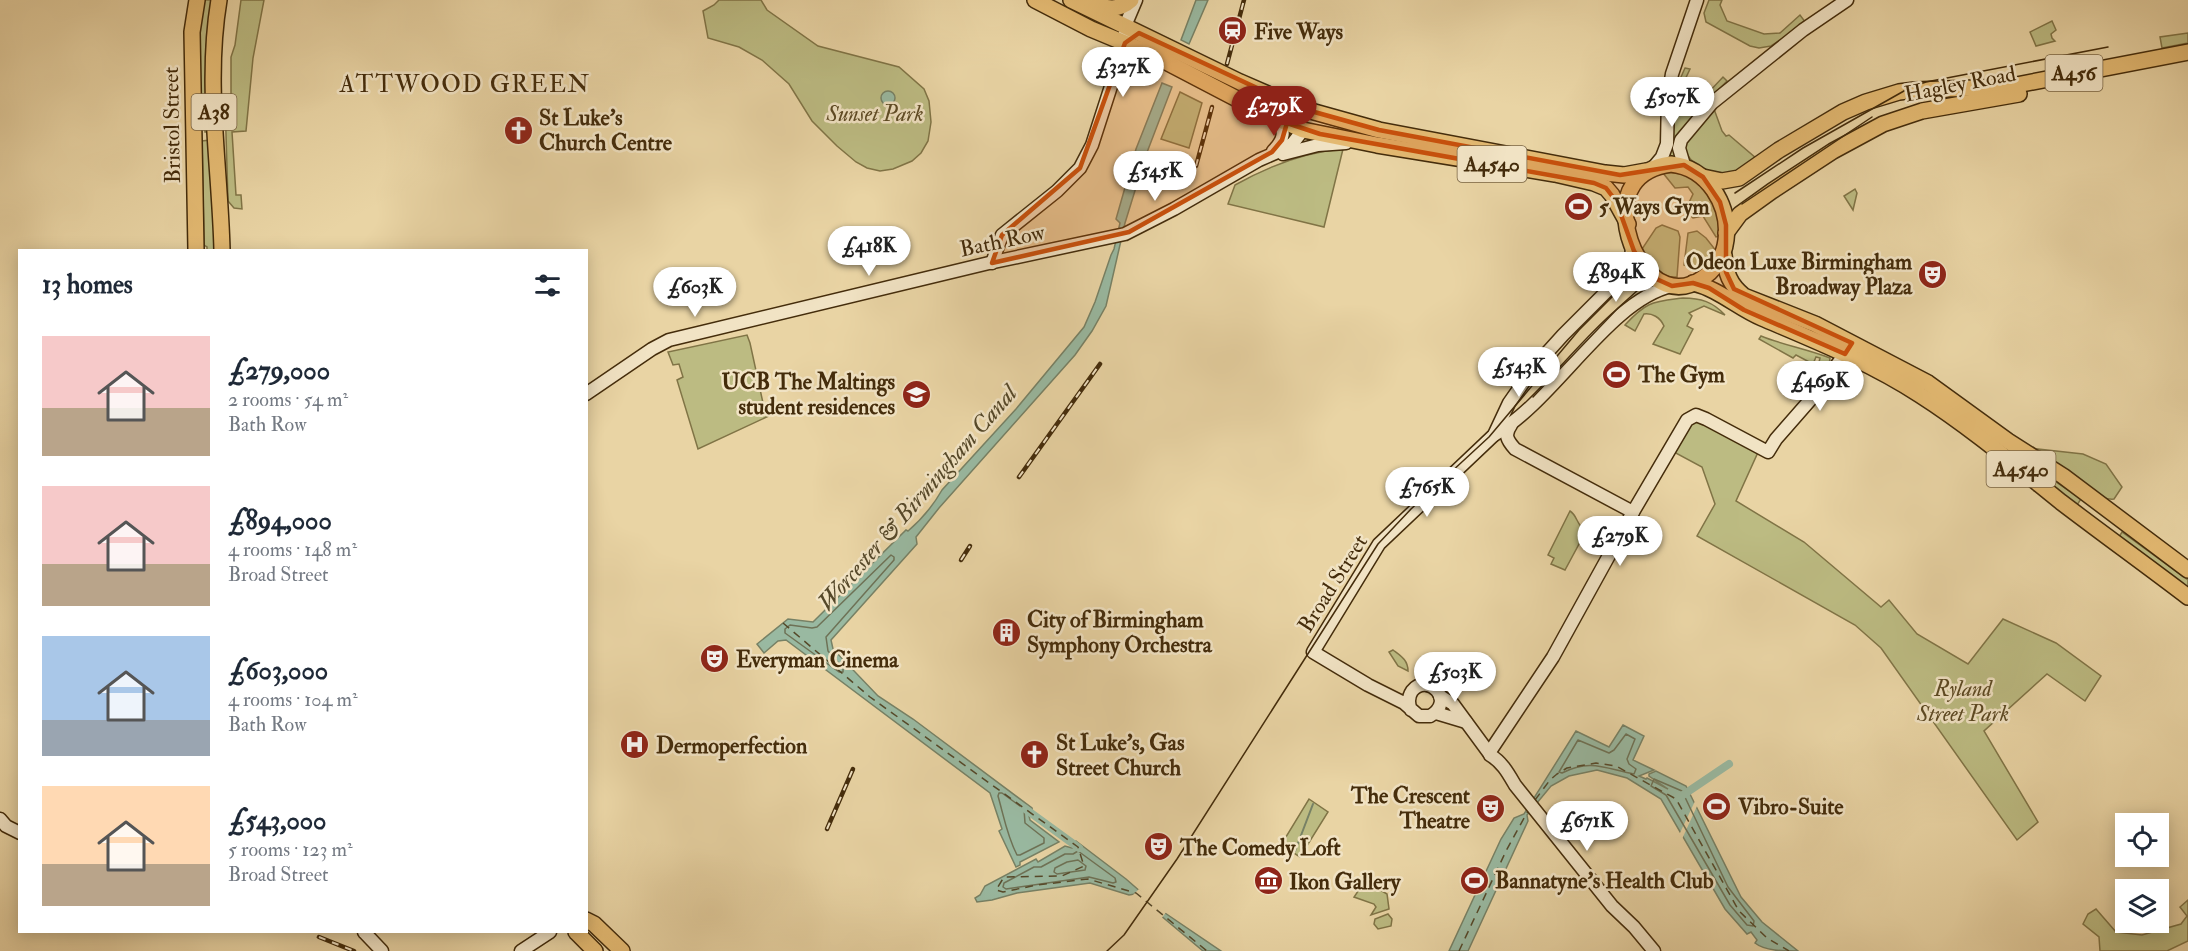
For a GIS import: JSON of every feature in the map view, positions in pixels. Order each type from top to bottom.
[{"type":"highway","name":"Bristol Street","points":[[196,249],[192,42],[197,0]]},
{"type":"highway","name":"Bristol Street","points":[[219,0],[213,33],[213,84],[222,249]]},
{"type":"highway","name":"A4540","points":[[1035,0],[1091,29],[1151,54],[1303,130],[1377,145],[1555,174],[1594,183],[1606,188],[1612,195],[1628,224]]},
{"type":"highway","name":"A4540","points":[[1071,0],[1240,82],[1300,108],[1379,130],[1605,173],[1624,175],[1671,164],[1684,165],[1703,177],[1714,189],[1720,202],[1725,218],[1724,255],[1728,280],[1734,289],[1744,296],[1801,318],[1918,393],[2188,597]]},
{"type":"highway","points":[[1084,0],[1112,9],[1133,3]]},
{"type":"highway","name":"Hagley Road","points":[[1703,177],[1722,181],[1739,178],[1779,150],[1843,112],[1866,102],[1915,90],[2006,87],[2188,52]]},
{"type":"highway","name":"Hagley Road","points":[[1726,233],[1740,214],[1768,194],[1833,151],[1883,124],[1922,111],[2188,61]]},
{"type":"highway","points":[[1240,82],[1264,102],[1306,122],[1303,130]]},
{"type":"highway","name":"A4540","points":[[1649,170],[1637,179],[1631,188],[1626,206],[1632,245],[1645,270],[1652,277],[1672,286],[1693,284],[1709,288],[1744,310],[1805,335],[1849,348],[1928,384],[2062,476],[2188,570]]},
{"type":"highway","points":[[1693,284],[1707,275],[1724,255]]},
{"type":"highway","points":[[588,921],[622,951]]},
{"type":"highway","points":[[583,937],[595,951]]},
{"type":"highway","points":[[583,937],[608,951]]},
{"type":"street","points":[[1649,170],[1662,157],[1667,144],[1668,98],[1672,74],[1697,0]]},
{"type":"street","points":[[1684,165],[1679,148],[1682,140],[1712,103],[1803,30],[1847,0]]},
{"type":"street","points":[[992,263],[1002,235],[1057,191],[1080,168],[1092,145],[1125,43],[1132,29],[1133,3]]},
{"type":"street","points":[[1259,160],[1272,152],[1282,140],[1283,129],[1274,117]]},
{"type":"street","name":"Bath Row","points":[[588,393],[669,340],[992,263],[1125,234],[1174,209],[1259,160],[1282,150],[1293,143],[1303,130]]},
{"type":"street","points":[[1259,160],[1318,145],[1341,143],[1377,145]]},
{"type":"street","name":"Broad Street","points":[[1494,433],[1509,403],[1535,366],[1625,273],[1631,262],[1632,245]]},
{"type":"street","name":"Broad Street","points":[[1388,694],[1368,685],[1313,652],[1379,544],[1494,433],[1511,425],[1546,394],[1606,329],[1623,314],[1651,292],[1672,286]]},
{"type":"street","points":[[1440,696],[1453,704],[1489,753],[1553,657],[1687,420],[1696,415],[1768,452],[1849,348]]},
{"type":"street","points":[[1511,425],[1507,431],[1507,438],[1515,449],[1634,512]]},
{"type":"street","points":[[1388,694],[1411,693],[1423,685],[1430,686],[1436,689],[1440,696],[1441,705],[1436,713]]},
{"type":"street","points":[[1411,693],[1409,700],[1411,710]]},
{"type":"street","points":[[1388,694],[1404,703],[1419,716],[1424,717],[1436,713],[1466,722]]},
{"type":"street","points":[[1515,785],[1612,906],[1653,951]]},
{"type":"street","points":[[3,823],[18,831]]},
{"type":"street","points":[[1620,913],[1624,924],[1646,951]]},
{"type":"street","points":[[365,933],[380,950]]},
{"type":"street","points":[[521,951],[548,933]]},
{"type":"highlighted area","points":[[1139,33],[1300,108],[1379,130],[1620,175],[1684,165],[1703,177],[1720,202],[1726,225],[1726,272],[1734,289],[1852,343],[1845,354],[1744,310],[1709,288],[1693,283],[1672,286],[1652,277],[1634,251],[1616,201],[1606,188],[1594,183],[1320,134],[1287,123],[1282,140],[1272,152],[1129,232],[992,263],[1002,235],[1080,168],[1125,43]]},
{"type":"green space","points":[[203,0],[213,0],[206,47],[210,132],[205,132],[203,102],[200,102],[199,39]]},
{"type":"green space","points":[[241,0],[264,0],[253,58],[246,131],[232,132],[236,195],[241,195],[242,209],[234,208],[228,201],[225,101],[231,98],[231,57],[235,45]]},
{"type":"green space","name":"Sunset Park","points":[[719,0],[761,0],[767,10],[818,46],[899,67],[924,89],[929,101],[931,122],[928,141],[921,153],[912,161],[893,169],[880,171],[856,162],[812,121],[789,84],[762,60],[739,47],[708,38],[703,11]]},
{"type":"green space","points":[[1709,0],[1722,0],[1720,5],[1727,21],[1764,34],[1780,33],[1800,15],[1806,23],[1771,46],[1759,48],[1750,46],[1706,22],[1704,13]]},
{"type":"green space","points":[[2052,21],[2056,30],[2051,34],[2055,41],[2036,46],[2030,32]]},
{"type":"green space","points":[[2188,33],[2188,43],[2162,48],[2160,37]]},
{"type":"green space","points":[[1685,68],[1690,69],[1682,86],[1686,94],[1697,99],[1707,94],[1723,77],[1727,81],[1701,102],[1688,101],[1677,86]]},
{"type":"green space","points":[[1180,92],[1202,103],[1189,148],[1161,139]]},
{"type":"green space","points":[[1673,102],[1684,110],[1698,112],[1678,158],[1669,157],[1673,141]]},
{"type":"green space","points":[[1714,109],[1726,136],[1729,135],[1757,159],[1726,177],[1699,166],[1693,162],[1686,151],[1685,143]]},
{"type":"green space","points":[[210,140],[217,249],[207,249],[204,245],[202,141]]},
{"type":"green space","points":[[1343,149],[1324,227],[1228,204],[1235,185],[1261,172],[1314,153]]},
{"type":"green space","points":[[1663,173],[1688,176],[1706,190],[1716,211],[1720,236],[1716,237],[1703,216],[1693,218],[1685,211],[1693,194],[1688,187],[1675,188]]},
{"type":"green space","points":[[1855,189],[1857,193],[1853,210],[1844,196]]},
{"type":"green space","points":[[1662,225],[1678,231],[1680,237],[1677,277],[1665,275],[1655,269],[1647,260],[1642,249],[1656,228]]},
{"type":"green space","points":[[1697,231],[1717,252],[1709,264],[1700,271],[1684,265],[1688,233]]},
{"type":"green space","points":[[1622,260],[1615,273],[1601,286],[1586,281],[1607,262]]},
{"type":"green space","points":[[1683,298],[1706,302],[1725,315],[1704,306],[1689,313],[1692,316],[1687,326],[1693,329],[1680,354],[1653,344],[1664,326],[1655,316],[1644,314],[1635,331],[1625,325],[1639,311],[1651,304]]},
{"type":"green space","points":[[747,335],[763,403],[771,415],[698,449],[677,380],[683,377],[679,364],[673,365],[668,352]]},
{"type":"green space","points":[[1761,336],[1830,358],[1828,371],[1820,368],[1822,363],[1819,362],[1820,358],[1816,357],[1813,364],[1796,355],[1793,358],[1759,339]]},
{"type":"green space","name":"Ryland Street Park","points":[[1698,421],[1759,450],[1736,501],[1804,542],[1881,607],[1889,600],[1917,634],[1968,664],[2003,619],[2056,643],[2101,676],[2085,701],[2047,674],[1984,731],[2038,822],[2017,840],[1881,648],[1855,625],[1697,536],[1715,504],[1702,467],[1672,451],[1689,424]]},
{"type":"green space","points":[[1999,443],[2081,499],[2075,508]]},
{"type":"green space","points":[[2038,449],[2083,454],[2106,464],[2122,487],[2114,499],[2096,494],[2075,480]]},
{"type":"green space","points":[[1570,511],[1586,531],[1565,570],[1551,564],[1554,558],[1548,555]]},
{"type":"green space","points":[[2122,532],[2188,580],[2188,595],[2117,540]]},
{"type":"green space","points":[[1393,650],[1405,661],[1408,671],[1398,666],[1389,652]]},
{"type":"green space","points":[[1309,799],[1328,812],[1300,857],[1281,845]]},
{"type":"green space","points":[[1365,881],[1387,894],[1389,909],[1371,915],[1376,907],[1374,904],[1354,897]]},
{"type":"green space","points":[[2188,900],[2188,941],[2167,951],[2100,951],[2099,937],[2083,924],[2088,914],[2096,909],[2115,933],[2142,935],[2169,933],[2169,927],[2181,924],[2187,916],[2180,907]]},
{"type":"green space","points":[[1388,914],[1392,919],[1391,926],[1378,929],[1374,924],[1375,919]]},
{"type":"water","points":[[1196,0],[1208,0],[1189,44],[1181,40]]},
{"type":"water","points":[[1162,83],[1172,87],[1146,155],[1125,223],[1106,306],[1092,331],[1075,355],[939,508],[916,537],[917,544],[831,640],[833,649],[878,696],[913,719],[1032,808],[1033,814],[1029,816],[1030,820],[1059,842],[1020,862],[1020,865],[1016,867],[999,831],[1002,829],[990,793],[786,640],[778,641],[764,653],[757,644],[788,619],[813,622],[906,530],[908,531],[918,522],[942,490],[1016,409],[1084,327],[1114,249],[1120,223],[1116,219],[1136,149]]},
{"type":"water","points":[[888,91],[893,93],[895,98],[893,103],[888,105],[883,103],[881,98],[883,93]]},
{"type":"water","points":[[1623,725],[1644,736],[1633,760],[1654,770],[1639,776],[1668,789],[1649,776],[1656,771],[1686,786],[1741,897],[1762,922],[1798,951],[1769,949],[1755,943],[1757,940],[1751,932],[1747,934],[1725,909],[1661,799],[1627,778],[1597,770],[1569,776],[1551,786],[1527,815],[1528,821],[1468,951],[1449,951],[1501,839],[1514,818],[1524,814],[1576,731],[1609,747]]},
{"type":"water","points":[[1076,841],[1126,879],[1165,913],[1221,951],[1203,951],[1135,894],[1129,895],[1090,883],[1017,893],[977,902],[975,898],[980,895],[985,886],[1036,859],[1038,862],[1065,846],[1072,848],[1072,842]]},
{"type":"pier","points":[[1696,799],[1698,804],[1682,839],[1679,835]]},
{"type":"pier","points":[[1139,889],[1167,911],[1161,919],[1132,896]]},
{"type":"waterway","points":[[1680,797],[1729,764]]},
{"type":"waterway","points":[[1295,851],[1313,804]]},
{"type":"waterway","name":"Worcester & Birmingham Canal","points":[[1024,808],[1079,848]]},
{"type":"ferry route","points":[[783,623],[870,697],[1078,847],[1084,866],[1062,876],[1004,877],[996,890],[1003,892],[1088,879],[1136,893],[1207,951]]},
{"type":"ferry route","points":[[1535,800],[1557,774],[1567,768],[1596,763],[1616,766],[1676,799],[1739,911],[1767,938],[1789,951]]},
{"type":"ferry route","points":[[1459,951],[1506,851],[1529,809]]},
{"type":"tram line","points":[[1735,193],[1803,148],[1911,87],[1926,82],[2108,47]]},
{"type":"tram line","points":[[1742,204],[1872,117]]},
{"type":"tram line","points":[[1107,951],[1124,935],[1177,859],[1378,544],[1411,509],[1489,437],[1579,330],[1639,270]]},
{"type":"tram line","points":[[1533,397],[1618,308],[1648,281]]},
{"type":"railway","points":[[1227,64],[1244,0]]},
{"type":"railway","points":[[1196,166],[1212,107]]},
{"type":"railway","points":[[1019,477],[1100,364]]},
{"type":"railway","points":[[961,560],[970,546]]},
{"type":"railway","points":[[827,829],[853,769]]},
{"type":"railway","points":[[319,937],[354,951]]},
{"type":"place","name":"Five Ways","points":[[1233,31]]},
{"type":"place","name":"St Luke's Church Centre","points":[[518,130]]},
{"type":"place","name":"5 Ways Gym","points":[[1578,206]]},
{"type":"place","name":"Odeon Luxe Birmingham Broadway Plaza","points":[[1933,274]]},
{"type":"place","name":"The Gym","points":[[1617,374]]},
{"type":"place","name":"UCB The Maltings student residences","points":[[916,394]]},
{"type":"place","name":"City of Birmingham Symphony Orchestra","points":[[1006,632]]},
{"type":"place","name":"Everyman Cinema","points":[[715,659]]},
{"type":"place","name":"Dermoperfection","points":[[635,745]]},
{"type":"place","name":"St Luke's, Gas Street Church","points":[[1035,755]]},
{"type":"place","name":"Vibro-Suite","points":[[1717,806]]},
{"type":"place","name":"The Crescent Theatre","points":[[1491,808]]},
{"type":"place","name":"The Comedy Loft","points":[[1159,847]]},
{"type":"place","name":"Bannatyne's Health Club","points":[[1474,880]]},
{"type":"place","name":"Ikon Gallery","points":[[1268,881]]},
{"type":"district","name":"ATTWOOD GREEN","points":[[465,84]]}]
